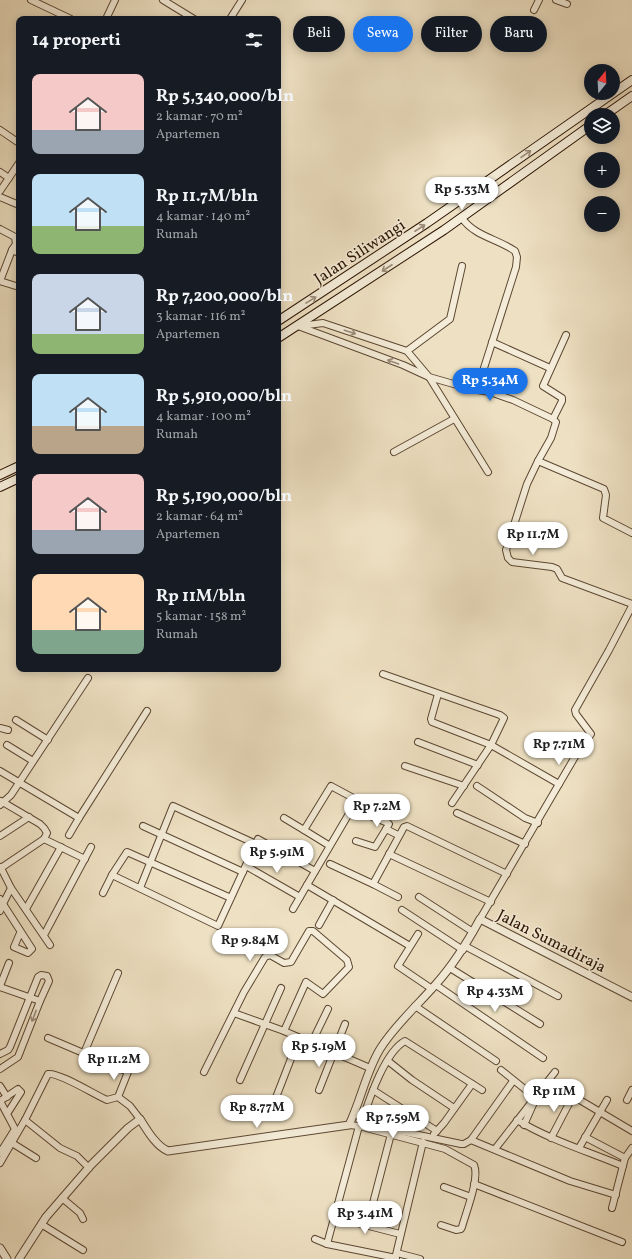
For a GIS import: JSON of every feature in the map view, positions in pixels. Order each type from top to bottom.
[{"type":"main road","name":"Jalan Siliwangi","points":[[281,319],[427,223],[632,80]]},
{"type":"main road","points":[[615,108],[632,96]]},
{"type":"main road","name":"Jalan Siliwangi","points":[[281,336],[462,218],[584,130]]},
{"type":"main road","points":[[0,475],[16,467]]},
{"type":"main road","points":[[0,487],[16,479]]},
{"type":"street","points":[[31,0],[64,16]]},
{"type":"street","points":[[107,16],[115,0]]},
{"type":"street","points":[[163,0],[189,16]]},
{"type":"street","points":[[232,16],[242,0]]},
{"type":"street","points":[[534,10],[539,0]]},
{"type":"street","points":[[556,0],[567,4]]},
{"type":"street","points":[[0,130],[16,141]]},
{"type":"street","points":[[0,191],[16,168]]},
{"type":"street","points":[[0,172],[9,178]]},
{"type":"street","points":[[0,197],[16,204]]},
{"type":"street","points":[[462,218],[467,225],[475,231],[515,251],[517,257],[516,267],[477,390]]},
{"type":"street","points":[[0,229],[15,237],[16,244],[12,250],[0,281],[16,286]]},
{"type":"street","points":[[12,250],[16,252]]},
{"type":"street","points":[[407,351],[450,319],[462,266]]},
{"type":"street","points":[[298,326],[323,323],[407,351],[429,377],[488,472]]},
{"type":"street","points":[[298,326],[403,365],[429,377],[513,400],[553,419],[556,422],[551,438],[538,461],[528,484],[508,540],[506,550],[508,558],[512,562],[552,567],[557,569],[562,578],[632,605],[576,710],[576,714],[590,734],[559,784],[538,823],[524,844],[464,948],[450,968],[393,1031],[380,1049],[370,1068],[349,1125]]},
{"type":"street","points":[[553,419],[562,401],[560,395],[542,386],[566,335]]},
{"type":"street","points":[[492,342],[550,368]]},
{"type":"street","points":[[394,452],[454,419]]},
{"type":"street","points":[[538,461],[604,489],[606,495],[603,518],[632,533]]},
{"type":"street","points":[[383,674],[504,718],[491,745],[452,803]]},
{"type":"street","points":[[50,945],[11,888],[0,867],[44,839],[46,834],[44,828],[29,817],[1,802],[11,795],[88,678]]},
{"type":"street","points":[[438,694],[431,719],[432,721],[491,745],[559,784]]},
{"type":"street","points":[[69,834],[147,711]]},
{"type":"street","points":[[16,720],[48,740]]},
{"type":"street","points":[[0,728],[8,730]]},
{"type":"street","points":[[418,742],[478,765]]},
{"type":"street","points":[[7,745],[33,761]]},
{"type":"street","points":[[405,766],[464,786]]},
{"type":"street","points":[[0,770],[79,818]]},
{"type":"street","points":[[293,909],[357,800],[331,786],[304,830]]},
{"type":"street","points":[[477,786],[525,818],[538,823]]},
{"type":"street","points":[[140,888],[173,806],[256,844]]},
{"type":"street","points":[[356,841],[375,848],[389,824],[358,811]]},
{"type":"street","points":[[457,813],[524,844]]},
{"type":"street","points":[[0,836],[29,817]]},
{"type":"street","points":[[284,818],[330,846]]},
{"type":"street","points":[[142,826],[244,869],[300,897]]},
{"type":"street","points":[[373,884],[398,835],[404,827],[407,826],[507,874]]},
{"type":"street","points":[[386,829],[398,835]]},
{"type":"street","points":[[44,839],[85,859]]},
{"type":"street","points":[[112,875],[218,926],[258,839],[315,871]]},
{"type":"street","points":[[44,935],[91,847]]},
{"type":"street","points":[[26,909],[62,848]]},
{"type":"street","points":[[103,892],[127,852],[231,898]]},
{"type":"street","points":[[389,854],[491,902]]},
{"type":"street","points":[[330,864],[398,897]]},
{"type":"street","points":[[307,885],[410,946]]},
{"type":"street","points":[[0,912],[2,902],[11,888]]},
{"type":"street","points":[[419,897],[473,932]]},
{"type":"street","points":[[319,925],[333,900]]},
{"type":"street","points":[[2,902],[32,949],[28,953],[14,947],[20,933]]},
{"type":"street","points":[[402,910],[464,948],[558,996]]},
{"type":"street","name":"Jalan Sumadiraja","points":[[480,919],[632,997]]},
{"type":"street","points":[[204,1072],[265,956],[267,954],[270,955],[284,963],[291,962],[304,937],[309,931],[313,931],[347,960],[349,967],[323,994],[306,982],[284,1031]]},
{"type":"street","points":[[418,934],[398,966],[434,987],[543,1058]]},
{"type":"street","points":[[9,963],[3,973],[0,987],[40,1001]]},
{"type":"street","points":[[450,968],[540,1024]]},
{"type":"street","points":[[84,1053],[118,973]]},
{"type":"street","points":[[0,1054],[8,1050],[10,1047],[38,977],[44,975],[47,976],[49,981],[18,1057],[0,1069]]},
{"type":"street","points":[[240,1080],[281,988]]},
{"type":"street","points":[[415,1006],[496,1061]]},
{"type":"street","points":[[311,1044],[328,1009]]},
{"type":"street","points":[[234,1013],[284,1031],[311,1044],[370,1068]]},
{"type":"street","points":[[319,1090],[345,1024]]},
{"type":"street","points":[[48,1038],[128,1072],[118,1097]]},
{"type":"street","points":[[275,1100],[299,1038]]},
{"type":"street","points":[[363,1118],[373,1090],[388,1061],[402,1042],[407,1041],[482,1090]]},
{"type":"street","points":[[388,1061],[412,1080],[454,1108]]},
{"type":"street","points":[[501,1070],[536,1098]]},
{"type":"street","points":[[495,1149],[555,1072]]},
{"type":"street","points":[[0,1163],[25,1120],[48,1074],[50,1073],[62,1077],[108,1100],[118,1097]]},
{"type":"street","points":[[354,1114],[395,1130],[464,1144],[471,1140],[513,1081]]},
{"type":"street","points":[[429,1137],[437,1131],[472,1084]]},
{"type":"street","points":[[547,1084],[573,1096],[632,1131]]},
{"type":"street","points":[[0,1086],[7,1098]]},
{"type":"street","points":[[0,1153],[15,1129],[0,1102],[18,1089],[21,1092],[7,1114]]},
{"type":"street","points":[[373,1090],[437,1131]]},
{"type":"street","points":[[628,1100],[632,1090]]},
{"type":"street","points":[[551,1138],[573,1096]]},
{"type":"street","points":[[118,1097],[130,1106],[153,1137],[164,1149],[168,1151],[349,1125],[359,1126],[445,1149],[474,1165],[476,1170],[471,1197],[461,1229],[456,1230],[441,1225]]},
{"type":"street","points":[[524,1125],[536,1098]]},
{"type":"street","points":[[579,1148],[607,1100]]},
{"type":"street","points":[[19,1259],[40,1224],[62,1198],[128,1128],[140,1119]]},
{"type":"street","points":[[25,1120],[60,1148],[77,1156],[89,1168]]},
{"type":"street","points":[[517,1120],[551,1138],[623,1166]]},
{"type":"street","points":[[327,1244],[359,1126]]},
{"type":"street","points":[[367,1226],[391,1134]]},
{"type":"street","points":[[586,1137],[625,1158]]},
{"type":"street","points":[[471,1140],[570,1182],[616,1195]]},
{"type":"street","points":[[396,1256],[423,1142]]},
{"type":"street","points":[[12,1143],[36,1158]]},
{"type":"street","points":[[612,1208],[625,1158],[632,1148]]},
{"type":"street","points":[[474,1184],[622,1242]]},
{"type":"street","points":[[444,1188],[471,1197]]},
{"type":"street","points":[[62,1198],[80,1213],[84,1219]]},
{"type":"street","points":[[334,1217],[400,1234]]},
{"type":"street","points":[[40,1224],[83,1250]]},
{"type":"street","points":[[315,1239],[327,1244],[420,1259]]},
{"type":"street","points":[[0,1248],[7,1259]]}]
